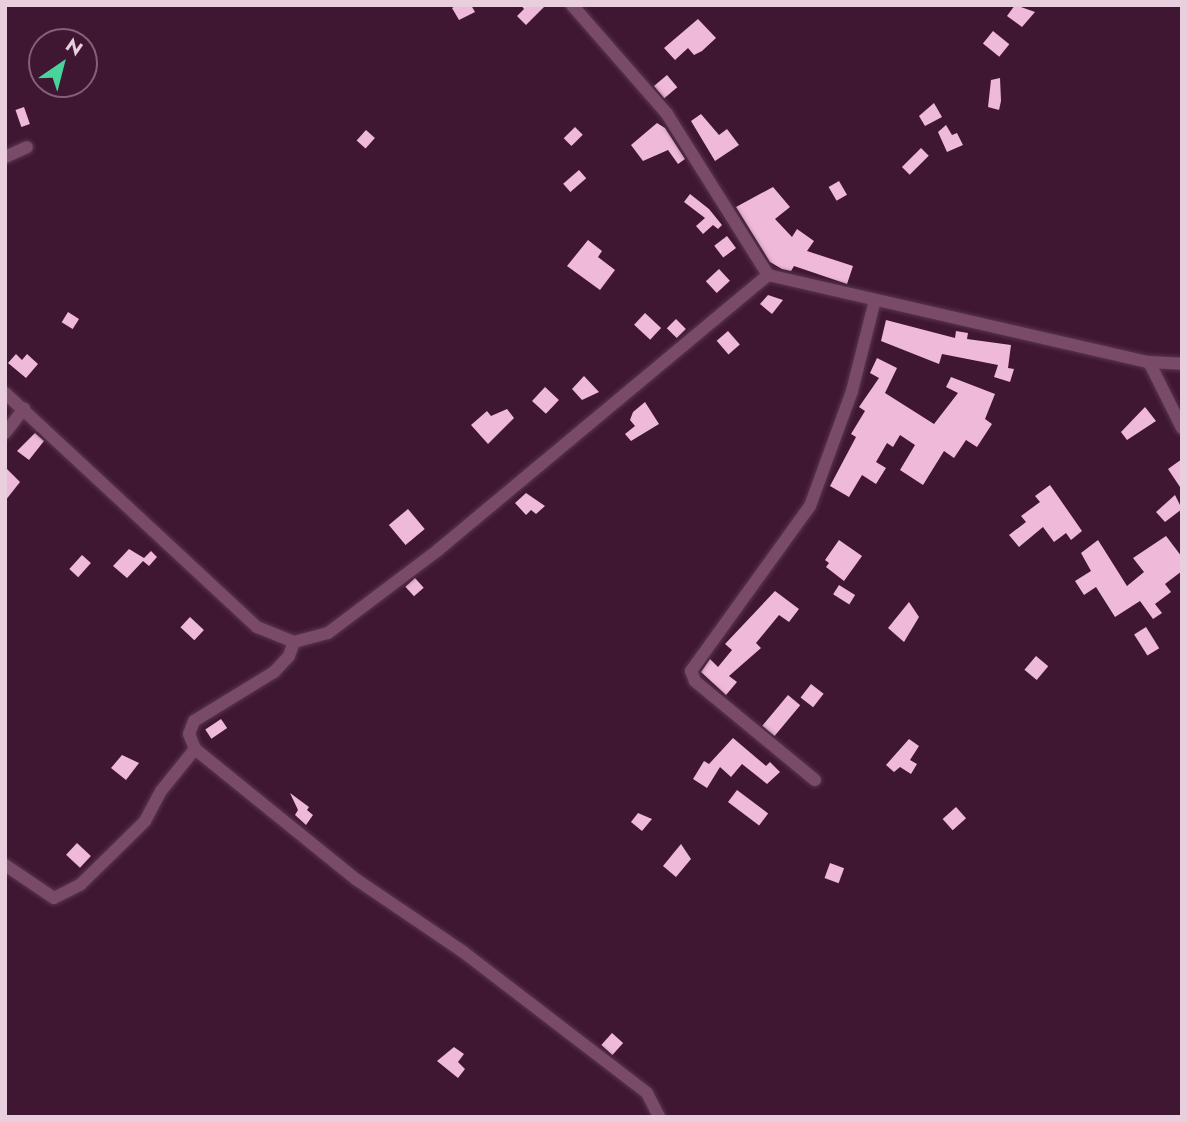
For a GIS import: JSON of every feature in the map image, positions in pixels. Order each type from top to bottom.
[{"type":"street","points":[[572,5],[667,114],[768,275],[1149,362],[1182,364]]},
{"type":"street","points":[[5,157],[27,147]]},
{"type":"street","points":[[5,393],[257,626],[294,642],[328,633],[438,550],[768,275]]},
{"type":"street","points":[[815,780],[695,681],[691,671],[810,506],[852,391],[875,300]]},
{"type":"street","points":[[1149,362],[1182,428]]},
{"type":"street","points":[[5,433],[24,410]]},
{"type":"street","points":[[294,642],[289,656],[274,672],[194,721],[188,734],[195,749],[357,880],[462,951],[647,1093],[659,1117]]},
{"type":"street","points":[[5,865],[54,898],[81,884],[145,821],[162,791],[195,749]]},
{"type":"building","points":[[457,5],[471,5],[475,12],[459,20],[452,8]]},
{"type":"building","points":[[521,5],[546,5],[526,25],[517,16],[524,9]]},
{"type":"building","points":[[1015,5],[1035,12],[1022,27],[1007,16]]},
{"type":"building","points":[[698,19],[716,38],[702,51],[694,55],[688,48],[675,60],[664,48]]},
{"type":"building","points":[[993,31],[1009,44],[999,57],[983,43]]},
{"type":"building","points":[[667,75],[677,87],[664,98],[654,86]]},
{"type":"building","points":[[1000,78],[999,110],[988,107],[991,80]]},
{"type":"building","points":[[934,103],[942,117],[925,126],[919,116]]},
{"type":"building","points":[[24,107],[30,124],[21,127],[15,110]]},
{"type":"building","points":[[701,114],[719,135],[727,129],[739,145],[715,161],[691,121]]},
{"type":"building","points":[[657,123],[665,128],[685,159],[678,164],[668,150],[643,161],[631,145]]},
{"type":"building","points":[[946,125],[952,135],[957,133],[963,145],[947,152],[938,132]]},
{"type":"building","points":[[575,127],[583,135],[571,146],[564,138]]},
{"type":"building","points":[[366,130],[375,138],[366,148],[357,140]]},
{"type":"building","points":[[921,148],[929,156],[910,175],[902,167]]},
{"type":"building","points":[[579,170],[586,178],[570,192],[563,184]]},
{"type":"building","points":[[839,181],[847,195],[837,201],[829,187]]},
{"type":"building","points":[[773,187],[790,207],[775,219],[792,237],[797,229],[814,241],[807,251],[853,266],[847,284],[794,266],[791,271],[782,269],[770,262],[736,207]]},
{"type":"building","points":[[690,194],[709,209],[722,225],[718,229],[713,225],[703,234],[696,226],[705,218],[684,202]]},
{"type":"building","points":[[727,236],[736,248],[723,258],[714,246]]},
{"type":"building","points":[[588,240],[602,251],[598,257],[615,270],[600,290],[567,266]]},
{"type":"building","points":[[719,269],[730,281],[717,293],[706,281]]},
{"type":"building","points":[[768,295],[783,300],[772,314],[760,304]]},
{"type":"building","points":[[68,312],[79,319],[73,329],[62,322]]},
{"type":"building","points":[[645,313],[661,328],[650,340],[634,325]]},
{"type":"building","points":[[676,319],[686,329],[677,338],[667,328]]},
{"type":"building","points":[[886,320],[955,338],[956,331],[968,333],[967,339],[1011,345],[1008,368],[1014,369],[1010,382],[994,377],[998,365],[942,354],[939,364],[881,341]]},
{"type":"building","points":[[728,331],[740,345],[728,354],[717,341]]},
{"type":"building","points":[[16,354],[22,360],[27,354],[38,364],[26,378],[8,363]]},
{"type":"building","points":[[877,358],[897,368],[885,393],[934,424],[958,393],[946,387],[951,377],[995,394],[985,419],[992,424],[977,447],[966,440],[954,458],[944,451],[923,485],[900,470],[915,445],[900,435],[893,447],[887,443],[876,462],[886,468],[876,484],[862,475],[849,497],[830,486],[856,437],[851,434],[865,411],[859,407],[879,378],[870,373]]},
{"type":"building","points":[[584,376],[599,392],[582,400],[572,389]]},
{"type":"building","points":[[545,387],[559,400],[546,414],[532,401]]},
{"type":"building","points":[[645,402],[659,424],[631,441],[625,434],[635,426],[630,420],[633,412]]},
{"type":"building","points":[[1145,407],[1156,421],[1127,440],[1121,432]]},
{"type":"building","points":[[507,409],[514,418],[488,444],[471,425],[487,411],[491,416]]},
{"type":"building","points":[[35,433],[44,441],[29,460],[17,451]]},
{"type":"building","points":[[1182,459],[1182,490],[1168,469]]},
{"type":"building","points":[[5,467],[20,482],[5,501]]},
{"type":"building","points":[[1050,485],[1082,531],[1071,540],[1066,533],[1054,542],[1043,527],[1019,547],[1009,535],[1026,522],[1021,516],[1040,502],[1035,496]]},
{"type":"building","points":[[526,493],[545,506],[536,514],[531,510],[526,515],[515,503]]},
{"type":"building","points":[[1175,495],[1182,509],[1165,522],[1156,512]]},
{"type":"building","points":[[408,509],[425,529],[406,545],[389,525]]},
{"type":"building","points":[[1166,536],[1182,557],[1182,571],[1165,584],[1171,592],[1155,604],[1162,613],[1153,619],[1140,601],[1115,617],[1096,587],[1084,595],[1075,581],[1091,571],[1081,553],[1098,540],[1127,586],[1144,572],[1133,558]]},
{"type":"building","points":[[839,540],[862,556],[844,581],[826,567],[829,563],[825,560]]},
{"type":"building","points":[[129,549],[144,558],[151,551],[157,557],[149,566],[143,561],[127,578],[113,566]]},
{"type":"building","points":[[82,555],[91,563],[78,577],[69,569]]},
{"type":"building","points":[[415,578],[424,588],[414,596],[405,587]]},
{"type":"building","points":[[839,585],[855,595],[849,604],[833,594]]},
{"type":"building","points":[[775,591],[799,609],[789,622],[779,615],[756,643],[761,648],[729,676],[737,682],[726,695],[701,672],[710,659],[718,667],[732,650],[725,644]]},
{"type":"building","points":[[909,602],[919,617],[904,642],[888,628]]},
{"type":"building","points":[[190,617],[204,630],[194,640],[180,627]]},
{"type":"building","points":[[1146,627],[1159,648],[1147,656],[1134,634]]},
{"type":"building","points":[[1036,656],[1048,666],[1037,680],[1024,670]]},
{"type":"building","points":[[811,684],[824,694],[813,707],[801,697]]},
{"type":"building","points":[[788,695],[800,705],[775,736],[762,726]]},
{"type":"building","points":[[221,719],[227,728],[211,739],[205,730]]},
{"type":"building","points":[[733,738],[766,766],[770,762],[780,772],[767,784],[742,764],[731,777],[720,767],[707,788],[693,779],[704,761],[709,764]]},
{"type":"building","points":[[909,739],[919,746],[910,760],[917,764],[911,774],[900,767],[894,772],[886,765]]},
{"type":"building","points":[[122,755],[139,763],[126,780],[111,768]]},
{"type":"building","points":[[737,790],[768,813],[759,825],[728,802]]},
{"type":"building","points":[[290,793],[309,807],[307,810],[313,815],[306,825],[295,815],[298,810]]},
{"type":"building","points":[[956,807],[966,818],[953,830],[943,819]]},
{"type":"building","points":[[638,813],[652,819],[642,831],[631,822]]},
{"type":"building","points":[[77,843],[91,856],[80,868],[66,855]]},
{"type":"building","points":[[681,844],[691,859],[676,877],[663,866]]},
{"type":"building","points":[[830,863],[844,868],[839,883],[825,878]]},
{"type":"building","points":[[612,1033],[623,1043],[612,1055],[601,1045]]},
{"type":"building","points":[[454,1047],[464,1054],[458,1062],[465,1069],[458,1078],[437,1061]]}]
